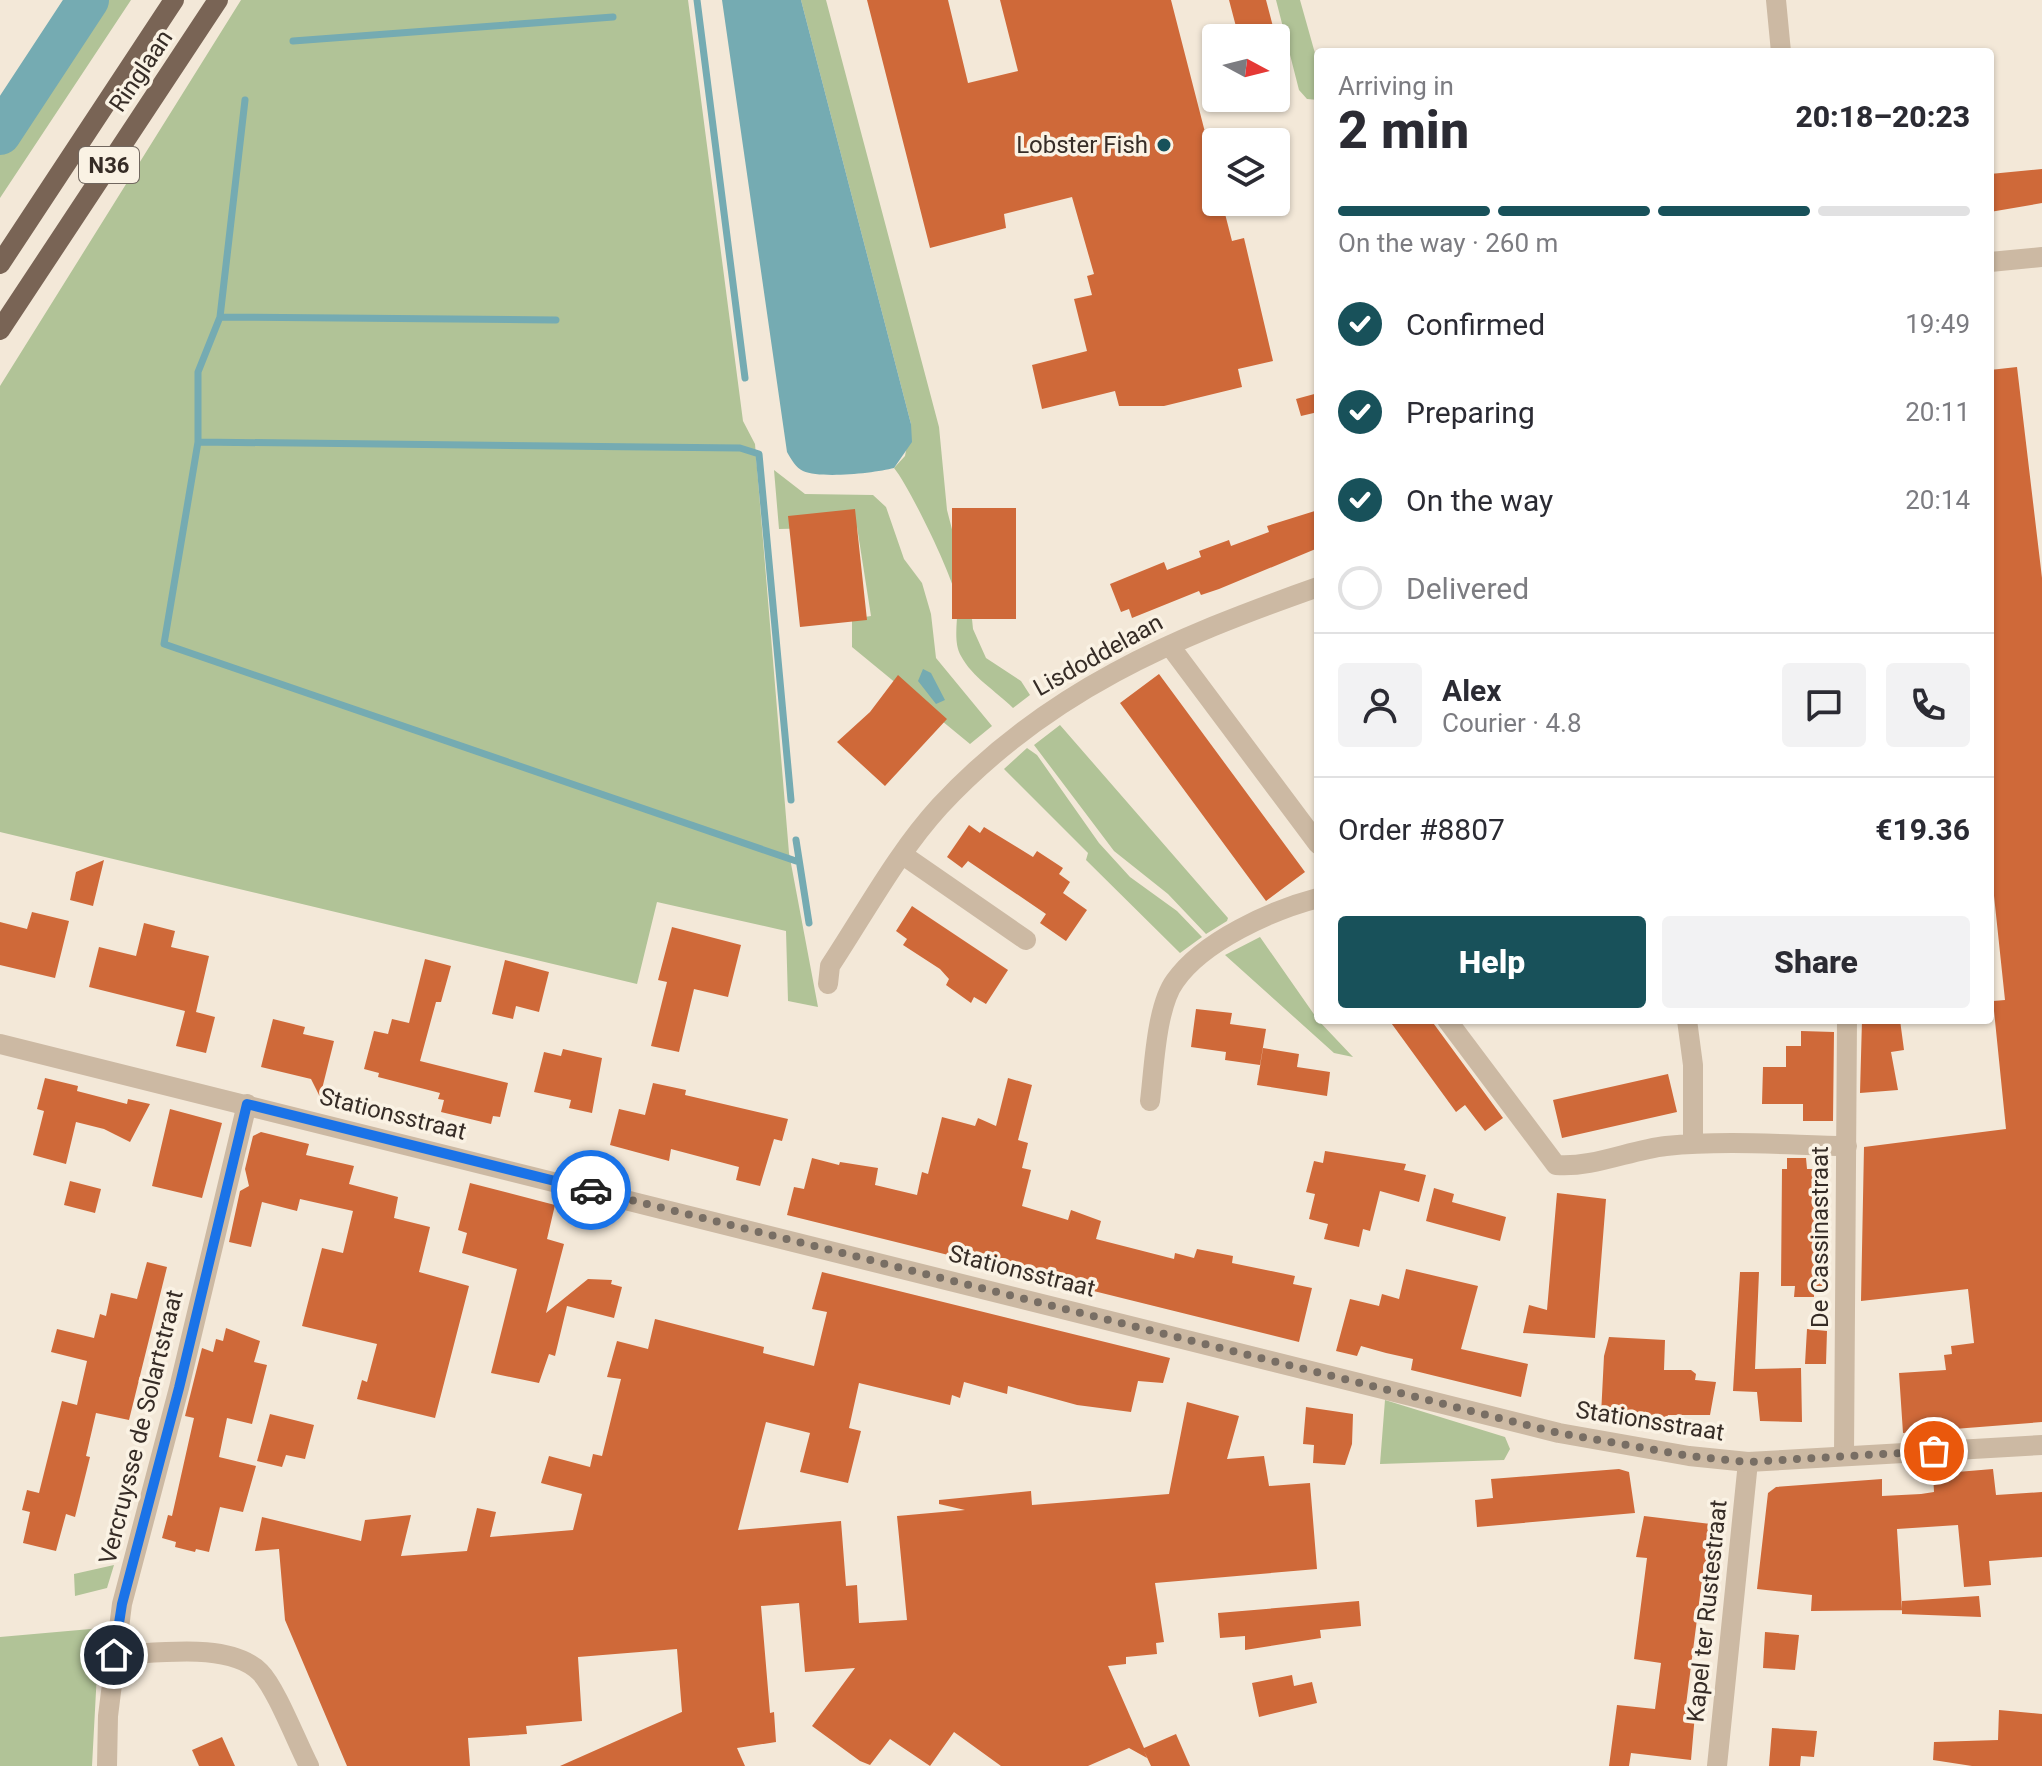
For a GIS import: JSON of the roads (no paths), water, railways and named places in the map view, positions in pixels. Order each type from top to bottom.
[{"type":"main road","name":"Ringlaan","points":[[0,264],[174,0]]},
{"type":"main road","name":"Ringlaan","points":[[0,330],[218,0]]},
{"type":"street","points":[[1776,0],[1781,48]]},
{"type":"street","points":[[1994,262],[2042,257]]},
{"type":"street","name":"Lisdoddelaan","points":[[828,984],[830,966],[938,808],[1017,733],[1109,673],[1193,633],[1314,588]]},
{"type":"street","points":[[1170,646],[1314,839]]},
{"type":"street","points":[[903,855],[1026,940]]},
{"type":"street","points":[[1150,1101],[1162,1013],[1174,981],[1212,946],[1314,900]]},
{"type":"street","points":[[1450,1024],[1556,1165],[1573,1166],[1651,1148],[1693,1144],[1847,1146]]},
{"type":"street","points":[[1688,1024],[1693,1065],[1693,1144]]},
{"type":"street","name":"De Cassinastraat","points":[[1844,1455],[1847,1024]]},
{"type":"street","name":"Stationsstraat","points":[[0,1044],[1559,1433],[1689,1456],[1748,1462],[2042,1445]]},
{"type":"street","name":"Vercruysse de Solartstraat","points":[[107,1766],[114,1655],[122,1604],[179,1388],[247,1104]]},
{"type":"street","name":"Kapel ter Rustestraat","points":[[1717,1766],[1748,1462]]},
{"type":"street","points":[[114,1655],[222,1653],[241,1657],[262,1673],[309,1766]]},
{"type":"water","points":[[722,0],[801,0],[911,424],[912,442],[894,468],[822,475],[798,468],[787,452]]},
{"type":"water","points":[[923,669],[931,673],[945,700],[936,704],[918,681]]},
{"type":"waterway","points":[[0,134],[88,0]]},
{"type":"waterway","points":[[697,0],[745,378]]},
{"type":"waterway","points":[[293,41],[613,17]]},
{"type":"waterway","points":[[245,100],[220,317],[198,372],[198,442],[164,644],[796,861]]},
{"type":"waterway","points":[[220,317],[556,320]]},
{"type":"waterway","points":[[198,442],[740,448],[759,454],[791,800]]},
{"type":"waterway","points":[[796,840],[809,923]]},
{"type":"place","name":"Lobster Fish","points":[[1164,145]]}]
